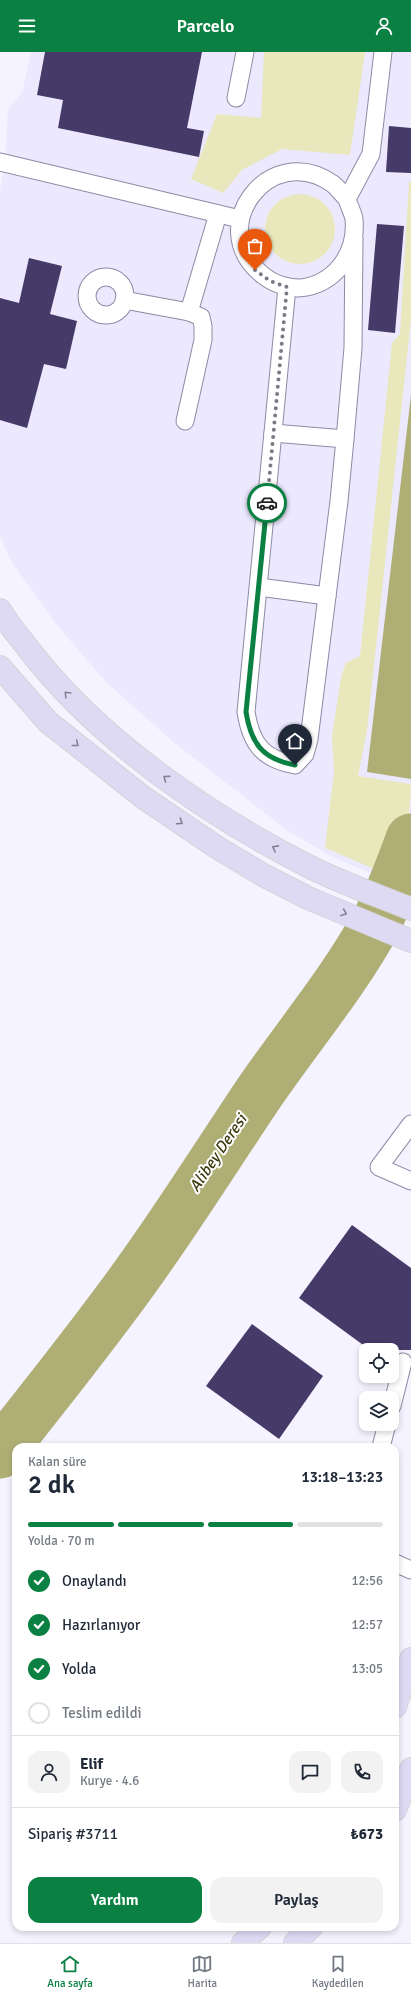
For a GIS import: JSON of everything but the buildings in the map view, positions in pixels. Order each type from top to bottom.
[{"type":"main road","points":[[0,610],[46,672],[85,712],[133,753],[188,794],[251,835],[310,867],[411,909]]},
{"type":"main road","points":[[0,667],[48,722],[144,798],[218,848],[263,875],[308,898],[411,941]]},
{"type":"main road","points":[[399,1695],[411,1658]]},
{"type":"main road","points":[[399,1800],[411,1769]]},
{"type":"main road","points":[[399,1816],[411,1803]]},
{"type":"main road","points":[[243,1943],[256,1931]]},
{"type":"main road","points":[[295,1943],[307,1931]]},
{"type":"lane","points":[[236,98],[245,52]]},
{"type":"lane","points":[[347,200],[371,154],[383,52]]},
{"type":"lane","points":[[0,162],[240,219]]},
{"type":"lane","points":[[287,287],[246,712],[249,731],[257,747],[283,763],[295,765],[305,754],[309,739],[345,439],[352,348],[354,238],[354,218],[347,200],[334,184],[316,174],[296,171],[277,175],[260,185],[246,200],[240,219],[240,238],[248,260],[255,270],[270,281],[287,287],[306,287],[323,281],[338,270],[348,256],[354,238]]},
{"type":"lane","points":[[189,312],[218,214]]},
{"type":"lane","points":[[124,300],[189,312],[201,317],[203,326],[203,340],[185,421]]},
{"type":"lane","points":[[273,434],[345,439]]},
{"type":"lane","points":[[259,586],[327,596]]},
{"type":"lane","points":[[411,1124],[379,1167],[411,1181]]},
{"type":"lane","points":[[396,1391],[403,1362]]},
{"type":"lane","points":[[383,1443],[385,1431]]},
{"type":"lane","points":[[399,1565],[411,1570]]},
{"type":"shaded area","points":[[31,52],[411,52],[411,889],[334,858],[288,831],[172,741],[106,682],[56,624],[11,561],[0,536],[0,190],[5,164],[8,109],[22,93]]},
{"type":"shaded area","points":[[264,52],[365,52],[350,155],[282,149],[242,170],[223,193],[191,179],[217,114],[261,118]]},
{"type":"shaded area","points":[[411,181],[411,319],[367,731],[358,776],[411,784],[410,807],[406,831],[391,876],[325,848],[334,771],[332,736],[341,677],[346,663],[360,656],[392,343],[400,334],[409,182]]},
{"type":"shaded area","points":[[300,194],[313,197],[325,204],[332,216],[335,229],[332,242],[325,254],[313,261],[300,264],[287,261],[275,254],[268,242],[265,229],[268,216],[275,204],[287,197]]},
{"type":"shaded area","points":[[411,395],[411,779],[367,772]]},
{"type":"waterway","name":"Alibey Deresi","points":[[0,1453],[126,1290],[173,1224],[259,1093],[350,966],[382,911],[411,839]]},
{"type":"way so far","points":[[255,270],[270,281],[287,287],[267,503]]},
{"type":"route","points":[[267,503],[246,712],[249,731],[257,747],[283,763],[295,765]]}]
